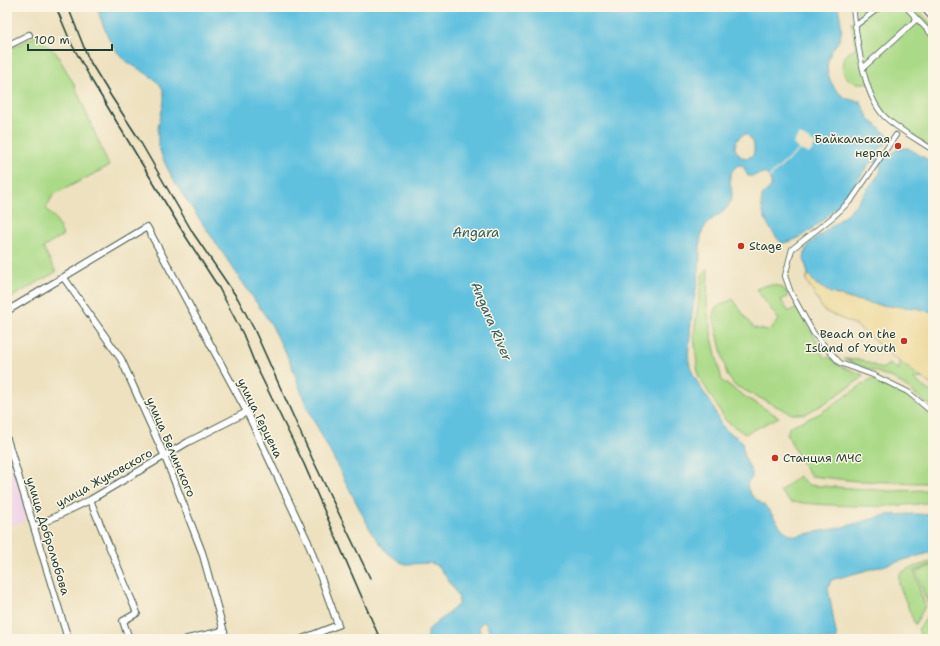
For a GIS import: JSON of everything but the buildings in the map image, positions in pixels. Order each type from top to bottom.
[{"type":"street","points":[[853,7],[858,50],[875,105],[884,116],[933,150]]},
{"type":"street","points":[[855,26],[880,7]]},
{"type":"street","points":[[906,7],[933,36]]},
{"type":"street","points":[[924,7],[933,17]]},
{"type":"street","points":[[863,68],[917,19]]},
{"type":"street","points":[[7,46],[29,35]]},
{"type":"street","points":[[896,135],[888,149],[875,165],[852,199],[828,221],[792,249],[785,276],[791,293],[817,337],[840,363],[872,375],[908,392],[933,413]]},
{"type":"street","name":"улица Герцена","points":[[64,278],[147,227],[247,412],[308,542],[338,625],[302,639]]},
{"type":"street","points":[[7,311],[64,278]]},
{"type":"street","name":"улица Белинского","points":[[64,278],[121,359],[165,457],[202,552],[226,639]]},
{"type":"street","name":"улица Жуковского","points":[[34,527],[90,500],[165,457],[194,438],[247,412]]},
{"type":"street","name":"улица Добролюбова","points":[[7,439],[68,639]]},
{"type":"street","points":[[90,500],[137,613],[123,621],[129,639]]},
{"type":"street","points":[[187,639],[224,631]]},
{"type":"shaded area","points":[[7,449],[25,506],[25,521],[7,527]]},
{"type":"green space","points":[[856,7],[916,7],[933,26],[933,148],[901,127],[879,107],[874,98],[869,82],[859,83],[846,77],[842,65],[844,58],[856,49],[851,22],[858,17]]},
{"type":"green space","points":[[36,36],[56,53],[74,84],[109,166],[53,195],[46,209],[55,218],[63,235],[43,248],[56,272],[7,300],[7,50]]},
{"type":"green space","points":[[708,268],[707,307],[711,333],[722,381],[779,417],[745,434],[726,421],[698,375],[694,334],[702,275]]},
{"type":"green space","points":[[767,285],[780,286],[787,292],[789,296],[781,300],[788,311],[797,309],[818,342],[816,345],[825,358],[830,357],[837,365],[862,374],[862,378],[822,405],[805,414],[792,414],[734,385],[727,375],[713,315],[715,308],[733,299],[754,328],[768,331],[779,320],[756,289]]},
{"type":"green space","points":[[899,346],[930,379],[912,378],[933,394],[933,408],[895,379],[844,359],[862,360],[882,369],[889,364],[899,370]]},
{"type":"green space","points":[[871,379],[900,391],[933,417],[933,481],[924,483],[857,481],[811,476],[798,456],[787,434],[790,426],[819,414]]},
{"type":"green space","points":[[799,476],[808,485],[891,491],[933,490],[933,502],[898,506],[843,506],[790,502],[780,491]]},
{"type":"green space","points":[[933,561],[933,564],[914,571],[925,606],[915,625],[899,584],[899,574],[908,569]]},
{"type":"green space","points":[[933,565],[933,602],[928,604],[916,572]]},
{"type":"green space","points":[[933,610],[933,632],[927,639],[922,639],[918,629]]},
{"type":"sand","name":"Beach on the Island of Youth","points":[[808,274],[816,284],[831,293],[879,305],[915,308],[933,312],[933,386],[893,357],[856,325],[824,311],[806,280]]},
{"type":"water","name":"Angara","points":[[97,7],[838,7],[841,22],[841,34],[830,54],[827,64],[830,80],[839,93],[852,100],[860,101],[869,119],[889,136],[886,144],[880,149],[879,152],[881,154],[888,158],[897,149],[908,148],[933,163],[933,312],[915,308],[879,305],[831,293],[816,284],[808,274],[804,258],[806,249],[810,243],[842,218],[856,204],[880,173],[881,166],[878,163],[873,161],[870,163],[842,201],[823,220],[802,236],[792,241],[782,243],[770,228],[762,209],[762,197],[766,191],[771,188],[769,177],[764,173],[748,176],[743,166],[738,165],[731,174],[730,179],[732,198],[730,203],[707,224],[702,232],[700,242],[700,265],[692,311],[688,351],[689,362],[694,376],[713,406],[721,425],[742,441],[744,456],[752,473],[752,477],[747,484],[749,492],[767,508],[786,532],[796,536],[843,527],[886,515],[933,515],[933,552],[831,580],[828,588],[837,639],[492,639],[486,623],[483,622],[479,628],[483,639],[426,639],[429,629],[458,605],[459,599],[455,590],[439,567],[431,563],[406,564],[400,562],[388,553],[372,533],[306,405],[291,364],[271,324],[177,186],[166,166],[160,152],[158,137],[158,129],[164,99],[161,86],[152,77],[125,60],[115,49],[105,29]],"holes":[[[746,134],[754,146],[754,152],[753,155],[748,158],[741,157],[735,149],[736,142],[743,135]]]},
{"type":"pier","points":[[799,134],[816,144],[809,154],[800,150],[769,178],[768,177],[799,149],[793,144]]},
{"type":"railway","points":[[56,7],[71,43],[92,81],[186,237],[219,288],[243,334],[255,364],[304,464],[380,639]]},
{"type":"railway","points":[[68,7],[89,60],[137,136],[193,233],[238,299],[254,329],[312,458],[370,578]]},
{"type":"place","name":"Байкальская нерпа","points":[[898,146]]},
{"type":"place","name":"Stage","points":[[741,246]]},
{"type":"place","name":"Beach on the Island of Youth","points":[[904,341]]},
{"type":"place","name":"Станция МЧС","points":[[775,458]]},
{"type":"water label","name":"Angara River","points":[[492,321]]}]
